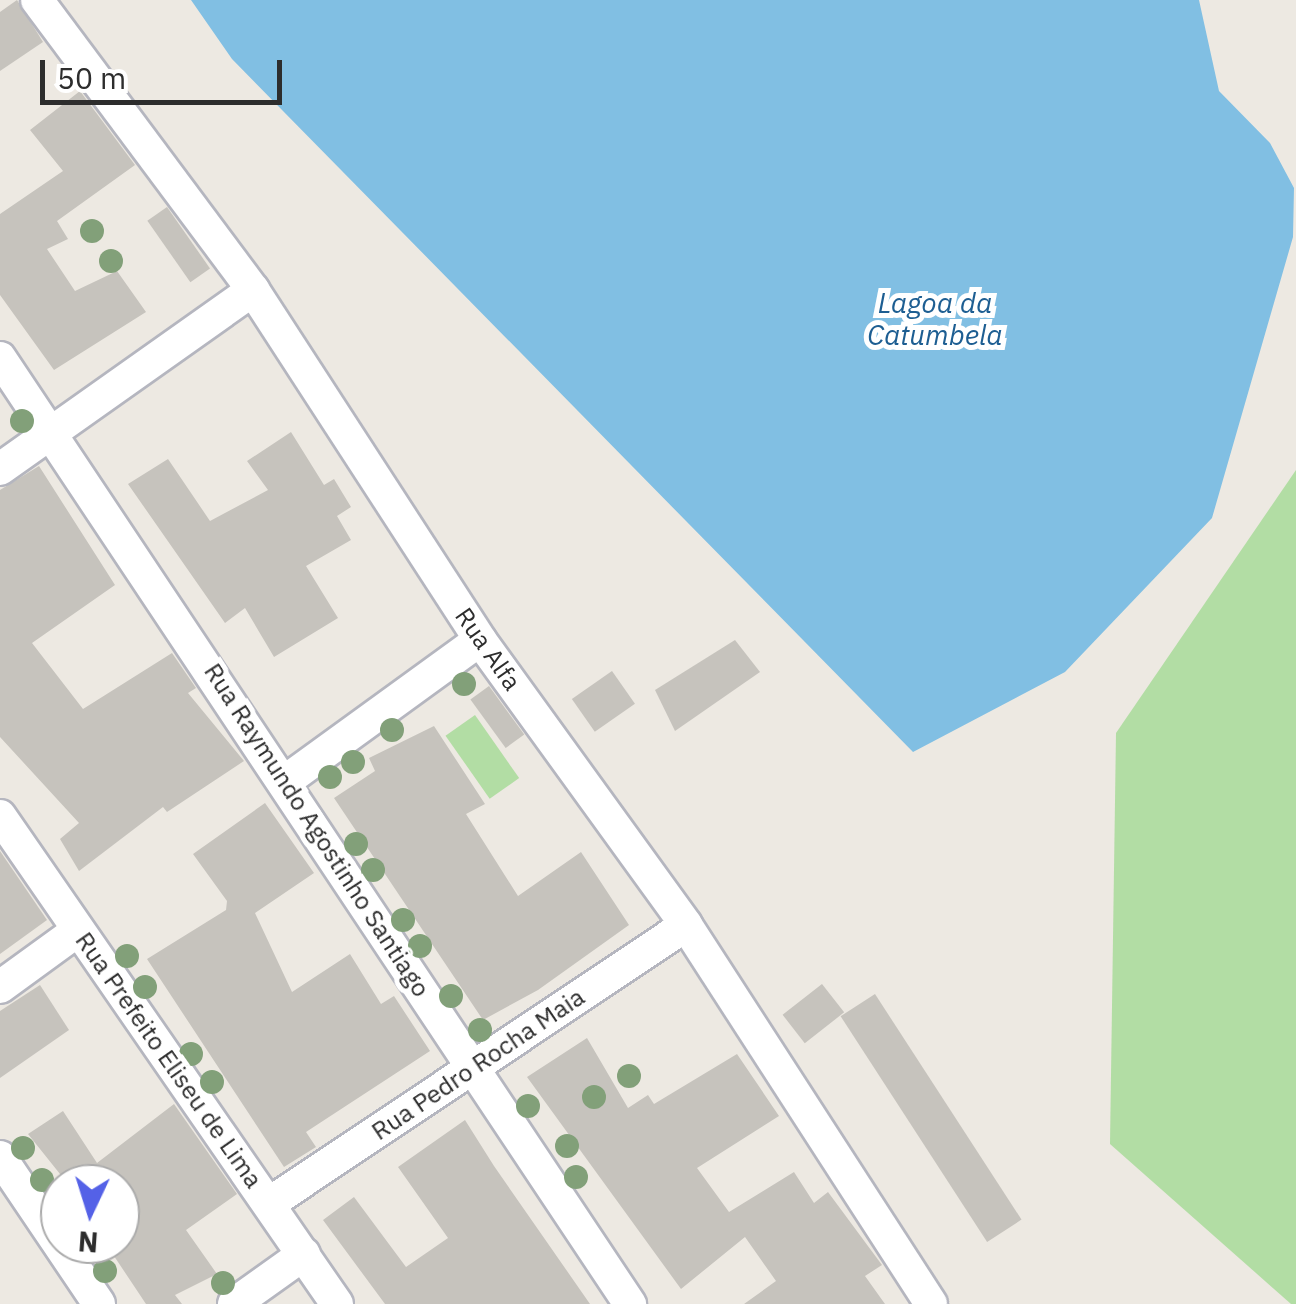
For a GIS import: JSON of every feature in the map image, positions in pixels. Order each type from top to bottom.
[{"type":"street","name":"Rua Alfa","points":[[38,0],[253,290],[480,640],[686,925],[931,1304]]},
{"type":"street","points":[[0,468],[253,290]]},
{"type":"street","name":"Rua Raymundo Agostinho Santiago","points":[[0,358],[287,780],[471,1067],[630,1304]]},
{"type":"street","points":[[287,780],[480,640]]},
{"type":"street","name":"Rua Prefeito Eliseu de Lima","points":[[0,816],[337,1304]]},
{"type":"street","name":"Rua Pedro Rocha Maia","points":[[270,1203],[686,925]]},
{"type":"street","points":[[0,987],[77,931]]},
{"type":"street","points":[[0,1157],[99,1304]]},
{"type":"street","points":[[234,1304],[304,1254]]},
{"type":"green space","points":[[1296,470],[1296,1304],[1291,1304],[1110,1144],[1116,733]]},
{"type":"green space","points":[[475,715],[519,778],[490,799],[446,736]]},
{"type":"water","name":"Lagoa da Catumbela","points":[[191,0],[1199,0],[1219,91],[1270,143],[1294,188],[1293,237],[1212,518],[1065,672],[913,752],[232,59]]},
{"type":"building","points":[[17,0],[43,42],[0,71],[0,12]]},
{"type":"building","points":[[80,91],[135,165],[57,221],[68,239],[47,249],[75,291],[117,271],[146,312],[54,370],[0,295],[0,214],[63,171],[30,130]]},
{"type":"building","points":[[167,207],[210,268],[190,282],[147,221]]},
{"type":"building","points":[[291,432],[324,485],[334,479],[351,507],[337,516],[351,540],[306,566],[338,618],[274,657],[245,608],[225,623],[128,484],[168,459],[210,521],[268,490],[247,461]]},
{"type":"building","points":[[39,466],[115,585],[32,643],[83,709],[172,653],[196,688],[188,693],[244,761],[167,812],[163,807],[79,871],[60,839],[79,823],[0,737],[0,490]]},
{"type":"building","points":[[735,640],[760,672],[675,731],[655,690]]},
{"type":"building","points":[[612,671],[635,704],[595,732],[572,699]]},
{"type":"building","points":[[489,686],[524,735],[506,748],[470,700]]},
{"type":"building","points":[[434,726],[485,804],[466,814],[518,896],[581,852],[629,925],[538,990],[483,1020],[334,798],[375,771],[369,758]]},
{"type":"building","points":[[265,803],[314,873],[255,913],[292,992],[350,954],[381,1004],[394,996],[430,1051],[306,1132],[316,1147],[284,1167],[147,959],[226,910],[227,901],[193,854]]},
{"type":"building","points":[[0,851],[47,920],[0,954]]},
{"type":"building","points":[[822,984],[844,1012],[805,1043],[783,1015]]},
{"type":"building","points":[[40,985],[69,1030],[0,1078],[0,1011]]},
{"type":"building","points":[[875,994],[1022,1220],[987,1242],[841,1016]]},
{"type":"building","points":[[587,1038],[628,1108],[648,1095],[654,1104],[737,1054],[779,1116],[697,1168],[729,1212],[794,1172],[814,1203],[828,1192],[882,1265],[865,1276],[885,1304],[744,1304],[776,1281],[745,1237],[681,1289],[527,1077]]},
{"type":"building","points":[[174,1104],[237,1194],[186,1230],[217,1274],[175,1295],[182,1304],[146,1304],[119,1264],[140,1264],[140,1164],[52,1164],[28,1134],[63,1111],[97,1163]]},
{"type":"building","points":[[465,1120],[590,1304],[385,1304],[323,1220],[354,1197],[406,1267],[448,1238],[398,1167]]}]
